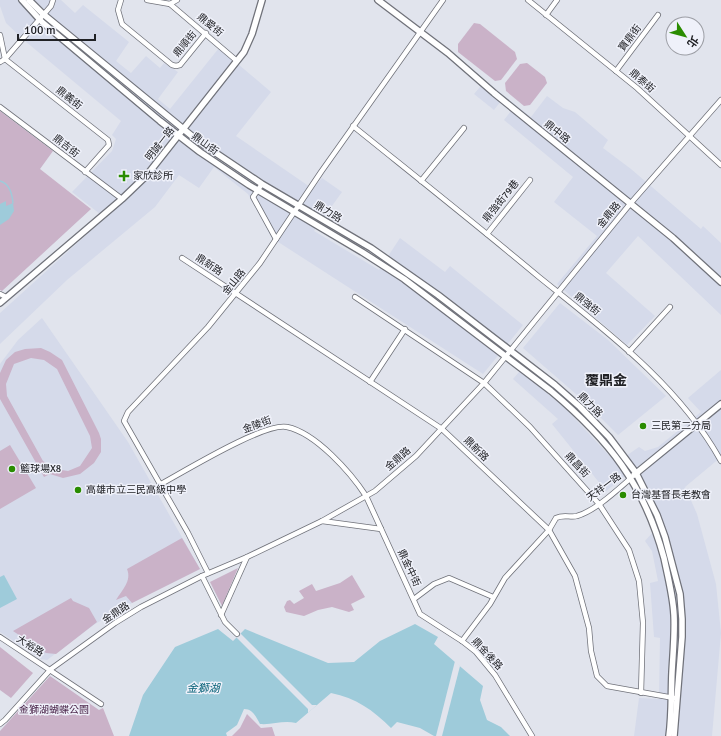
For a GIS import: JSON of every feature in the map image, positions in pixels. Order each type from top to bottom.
[{"type":"street","name":"鼎山街","points":[[22,0],[38,19],[178,135],[257,191],[294,212]]},
{"type":"street","name":"鼎山街","points":[[29,0],[43,14],[182,129],[262,184],[299,205]]},
{"type":"street","points":[[0,62],[5,59],[53,0]]},
{"type":"street","name":"鼎順街","points":[[121,0],[118,10],[122,24],[172,65],[180,65],[206,33]]},
{"type":"street","name":"鼎愛街","points":[[147,0],[170,4],[206,33],[237,61]]},
{"type":"street","points":[[170,4],[176,0]]},
{"type":"street","name":"明誠一路","points":[[0,303],[122,199],[147,175],[244,52],[252,34],[262,0]]},
{"type":"street","name":"鼎中路","points":[[378,0],[420,31],[673,238],[721,282]]},
{"type":"street","name":"金山路","points":[[208,573],[161,484],[124,421],[126,416],[236,294],[443,0]]},
{"type":"street","name":"鼎泰街","points":[[528,0],[616,71],[691,136],[721,165]]},
{"type":"street","points":[[546,16],[557,0]]},
{"type":"street","name":"寶鼎街","points":[[616,71],[658,15]]},
{"type":"street","points":[[0,35],[5,59]]},
{"type":"street","name":"鼎義街","points":[[5,59],[108,140],[109,145],[106,150],[85,172]]},
{"type":"street","points":[[107,77],[112,71]]},
{"type":"street","name":"金鼎路","points":[[0,724],[51,669],[124,617],[208,573],[247,557],[322,521],[366,496],[416,456],[484,383],[630,204],[721,100]]},
{"type":"street","name":"鼎吉街","points":[[0,107],[122,199]]},
{"type":"street","name":"鼎強街","points":[[353,126],[590,317],[630,352],[658,379],[696,424],[708,439],[721,461]]},
{"type":"street","points":[[421,181],[464,128]]},
{"type":"street","name":"鼎強街79巷","points":[[487,234],[530,180]]},
{"type":"street","points":[[262,184],[253,198],[276,239]]},
{"type":"street","name":"鼎力路","points":[[299,205],[371,248],[408,273],[555,385],[580,407],[617,446],[636,473],[665,537],[680,594],[682,624],[669,736]]},
{"type":"street","name":"鼎力路","points":[[294,212],[404,279],[505,356],[573,410],[604,442],[631,478],[658,535],[671,592],[674,615],[674,736]]},
{"type":"street","name":"鼎新路","points":[[182,258],[442,429],[549,530],[574,576],[589,628],[591,651],[597,676],[607,686],[674,698]]},
{"type":"street","points":[[0,294],[6,297]]},
{"type":"street","name":"鼎昌街","points":[[355,297],[484,383],[530,426],[599,504],[629,550],[639,581],[643,623],[641,693]]},
{"type":"street","points":[[630,352],[670,307]]},
{"type":"street","points":[[370,382],[405,329]]},
{"type":"street","name":"天祥一路","points":[[462,641],[490,604],[505,578],[549,530],[558,517],[577,516],[599,504],[721,404]]},
{"type":"street","name":"金陵街","points":[[161,484],[248,437],[273,427],[287,427],[303,434],[334,457],[356,480],[366,496]]},
{"type":"street","name":"鼎金中街","points":[[366,496],[414,599],[434,584],[449,578],[493,597]]},
{"type":"street","points":[[322,521],[382,529]]},
{"type":"street","points":[[221,615],[247,557]]},
{"type":"street","points":[[202,576],[225,622],[237,634]]},
{"type":"street","name":"鼎金後路","points":[[414,599],[420,614],[462,641],[476,652],[495,675],[532,736]]},
{"type":"street","name":"大裕路","points":[[0,637],[51,669],[101,704]]},
{"type":"shaded area","points":[[0,0],[61,0],[75,13],[83,5],[129,42],[116,61],[131,73],[146,56],[160,68],[164,63],[178,72],[158,99],[170,109],[219,48],[271,92],[236,136],[313,189],[322,178],[342,192],[314,231],[379,270],[400,238],[445,272],[450,266],[523,325],[483,374],[272,238],[248,194],[214,167],[199,188],[179,175],[155,207],[67,280],[0,344],[0,313],[105,218],[72,192],[112,151],[116,139],[112,135],[121,121],[25,41],[6,23],[0,6]]},
{"type":"shaded area","points":[[485,81],[531,117],[547,96],[563,108],[575,112],[608,140],[603,148],[631,169],[701,229],[703,226],[721,243],[721,315],[638,236],[606,273],[655,316],[627,345],[557,284],[597,236],[554,202],[573,177],[504,120],[511,111],[501,101],[494,110],[474,94]]},
{"type":"shaded area","points":[[560,303],[608,340],[666,396],[618,435],[584,401],[523,348]]},
{"type":"shaded area","name":"高雄市立三民高級中學","points":[[42,318],[128,442],[200,569],[132,603],[95,624],[47,660],[41,659],[0,632],[0,364],[18,340]]},
{"type":"shaded area","points":[[721,370],[721,457],[685,487],[697,514],[716,584],[721,633],[712,736],[634,736],[639,698],[659,699],[660,638],[654,637],[650,583],[658,581],[652,551],[645,541],[653,532],[642,507],[625,476],[606,491],[552,424],[558,419],[513,379],[520,371],[566,409],[616,463],[639,447],[645,451],[658,447],[701,412],[688,398]]},
{"type":"green space","points":[[474,23],[480,24],[515,52],[517,59],[501,80],[495,81],[458,52],[458,44]]},
{"type":"green space","points":[[527,63],[545,77],[547,83],[530,105],[524,106],[506,91],[505,83],[520,64]]},
{"type":"green space","points":[[0,111],[53,151],[40,169],[91,209],[2,291],[0,290]]},
{"type":"green space","points":[[41,348],[62,360],[99,433],[101,439],[101,452],[94,463],[80,474],[63,478],[50,474],[44,477],[0,399],[0,373],[6,360],[15,352],[25,349]],"holes":[[[31,358],[44,360],[57,369],[90,436],[92,448],[80,466],[68,471],[55,469],[43,461],[7,396],[6,384],[14,364]]]},
{"type":"green space","name":"籃球場X8","points":[[10,445],[36,488],[0,509],[0,451]]},
{"type":"green space","points":[[182,538],[200,569],[132,603],[126,596],[116,600],[127,581],[127,569]]},
{"type":"green space","points":[[238,568],[222,606],[210,582]]},
{"type":"green space","points":[[352,575],[365,597],[351,604],[354,610],[349,612],[332,607],[318,610],[304,616],[286,612],[284,607],[287,601],[290,600],[294,604],[304,598],[299,591],[312,584],[316,591],[340,583]]},
{"type":"green space","points":[[71,598],[73,601],[89,608],[97,622],[56,654],[46,653],[13,631]]},
{"type":"green space","points":[[0,647],[33,673],[11,698],[0,690]]},
{"type":"green space","name":"金獅湖蝴蝶公園","points":[[50,676],[99,710],[103,708],[114,736],[0,736],[0,731]]},
{"type":"green space","points":[[247,714],[261,728],[272,727],[275,736],[232,736],[240,728]]},
{"type":"water","points":[[6,201],[6,206],[13,203],[14,211],[9,219],[0,225],[0,204]]},
{"type":"water","points":[[4,575],[17,599],[0,608],[0,577]]},
{"type":"water","name":"金獅湖","points":[[415,624],[438,637],[434,644],[483,686],[480,700],[487,720],[501,727],[510,736],[434,736],[420,728],[397,722],[391,728],[371,710],[348,698],[331,693],[296,723],[287,722],[260,724],[256,716],[250,710],[244,709],[237,725],[226,733],[227,736],[129,736],[143,695],[175,647],[218,629],[233,641],[245,629],[328,663],[354,662],[380,641]]},
{"type":"pier","points":[[239,632],[312,705],[317,705],[308,713],[308,709],[235,636]]},
{"type":"pier","points":[[455,661],[460,666],[442,736],[436,736]]},
{"type":"waterway","points":[[0,181],[8,187],[13,203]]},
{"type":"place","name":"家欣診所","points":[[124,176]]},
{"type":"place","name":"三民第二分局","points":[[643,426]]},
{"type":"place","name":"籃球場X8","points":[[12,469]]},
{"type":"place","name":"高雄市立三民高級中學","points":[[78,490]]},
{"type":"place","name":"台灣基督長老教會","points":[[623,495]]},
{"type":"district","name":"覆鼎金","points":[[606,380]]}]
